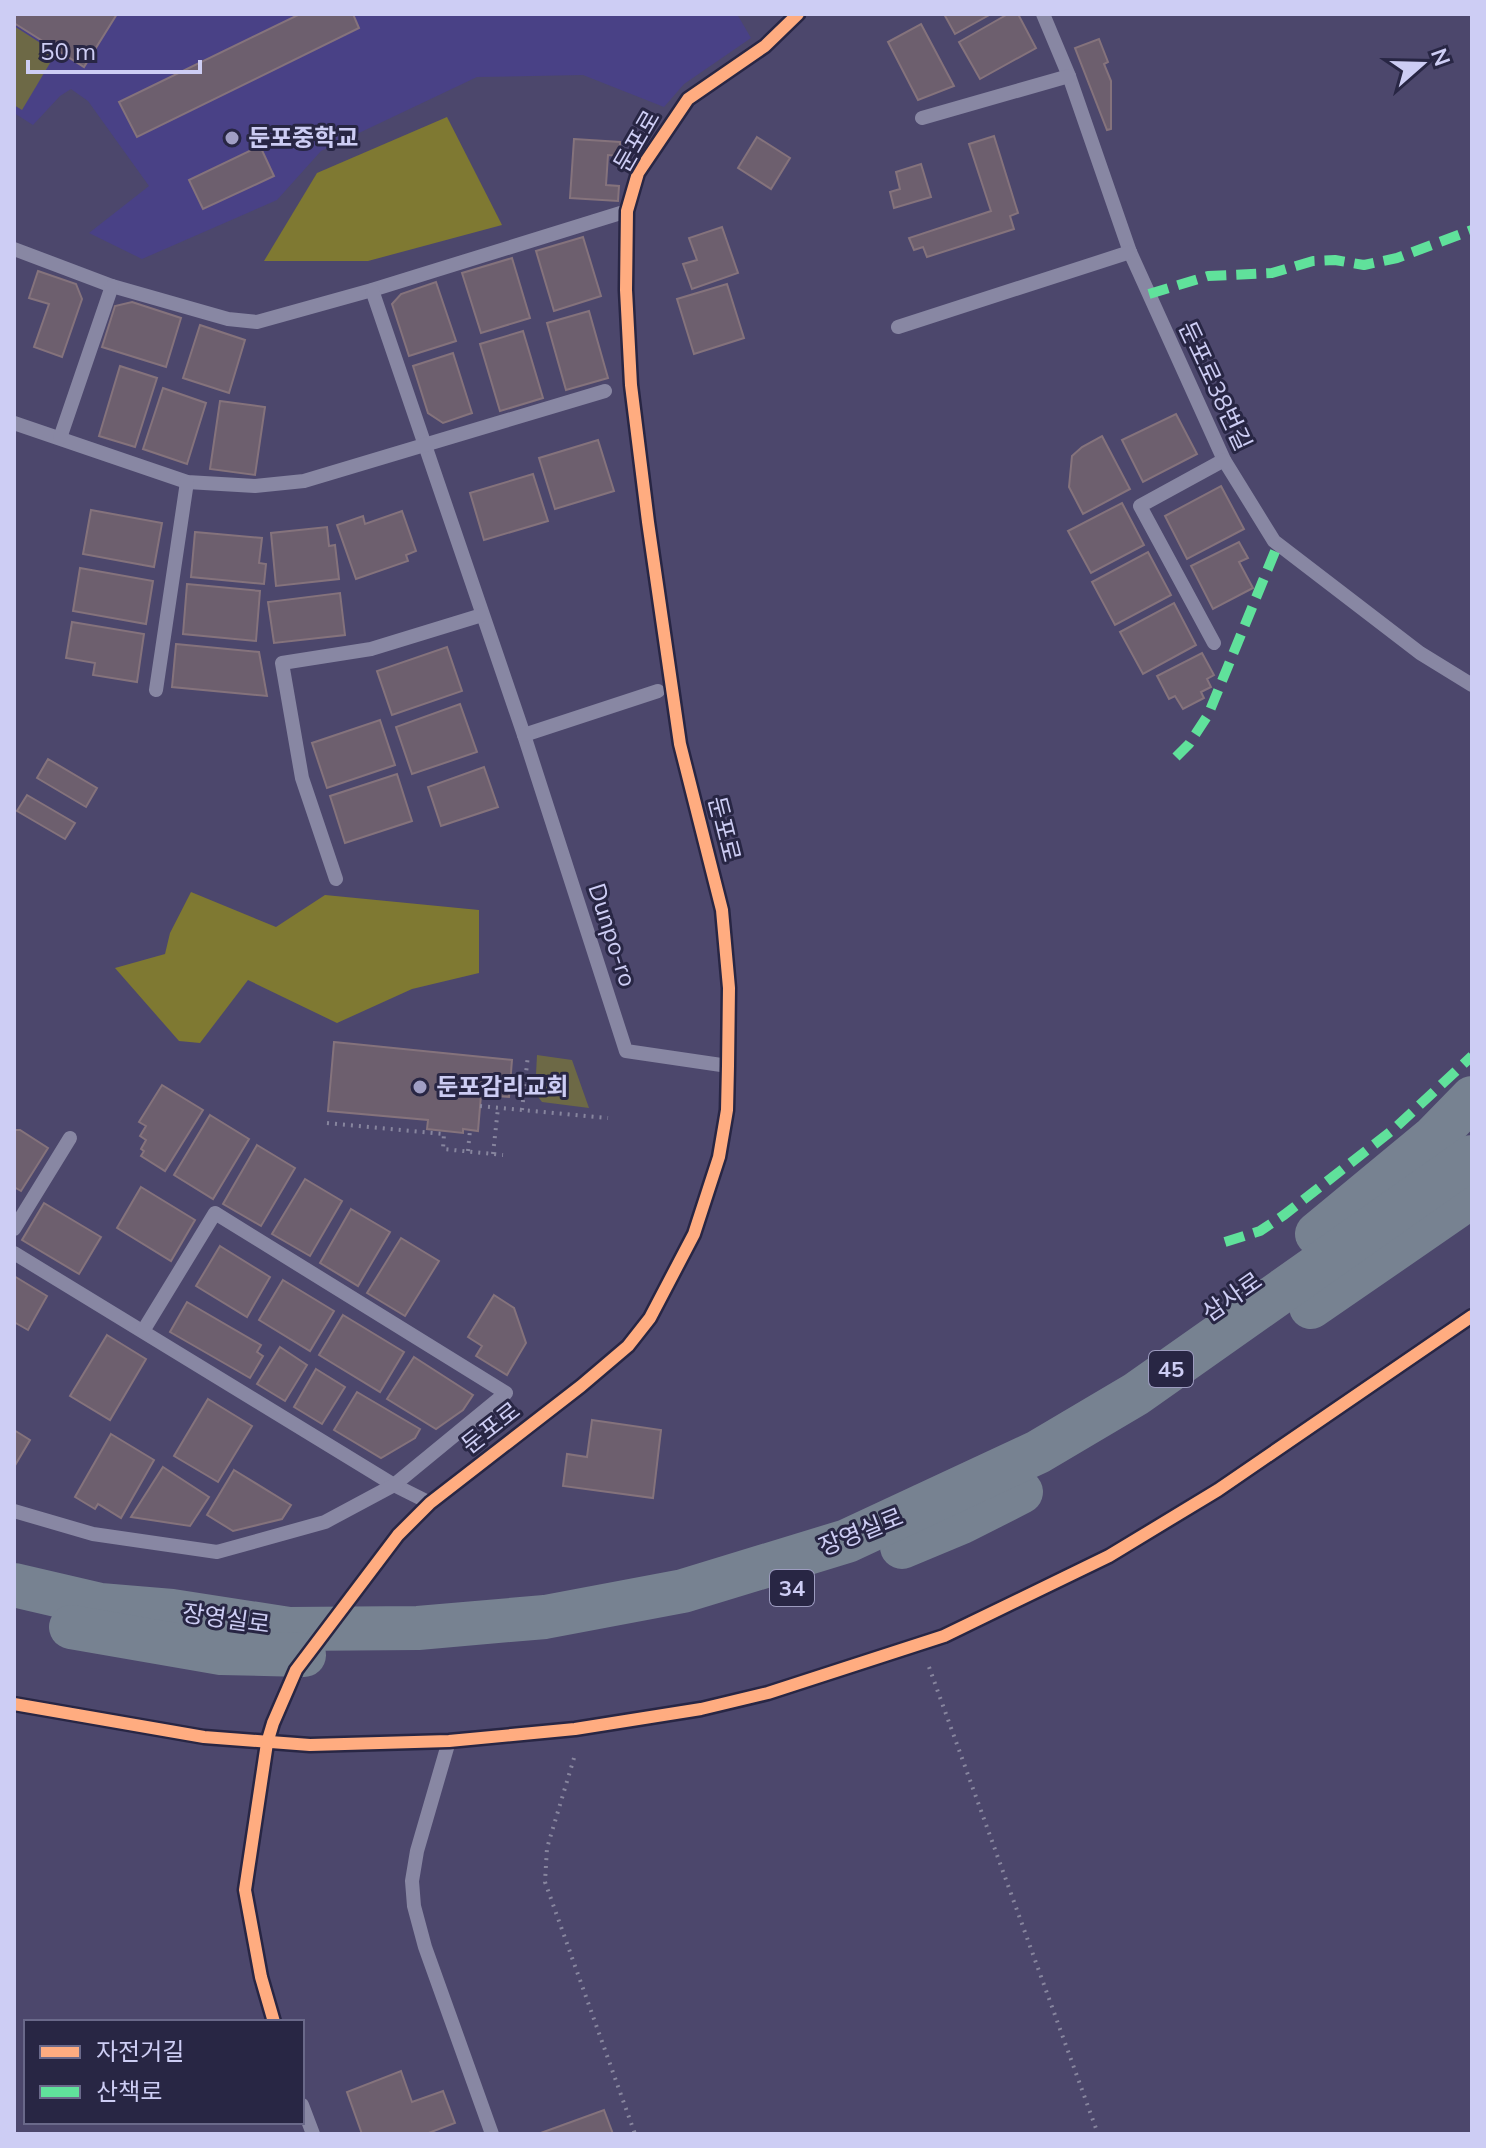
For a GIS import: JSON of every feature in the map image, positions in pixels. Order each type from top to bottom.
[{"type":"highway","name":"삼사로","points":[[847,1541],[1117,1377],[1279,1265],[1433,1138],[1472,1098]]},
{"type":"highway","name":"장영실로","points":[[14,1585],[100,1605],[172,1611],[289,1629],[434,1626],[545,1617],[683,1591],[847,1541],[1038,1452],[1136,1394],[1472,1157]]},
{"type":"highway","name":"장영실로","points":[[14,1616],[221,1653],[430,1657],[515,1650],[594,1638],[764,1598],[860,1565],[962,1522],[1060,1473],[1156,1415],[1472,1196]]},
{"type":"highway","points":[[14,1571],[100,1605]]},
{"type":"street","name":"둔포로","points":[[273,2020],[261,1977],[245,1890],[267,1743],[296,1670],[398,1535],[430,1503],[628,1346],[650,1318],[694,1234],[719,1157],[727,1110],[729,988],[722,910],[680,744],[631,385],[626,290],[627,211],[638,173],[688,99],[765,46],[798,14]]},
{"type":"street","name":"둔포로38번길","points":[[1043,14],[1069,76],[1130,252],[1224,460],[1274,541],[1420,653],[1472,685]]},
{"type":"street","points":[[922,118],[1069,76]]},
{"type":"street","points":[[14,249],[112,286],[228,319],[257,322],[627,211]]},
{"type":"street","points":[[898,327],[1130,252]]},
{"type":"street","points":[[60,438],[112,286]]},
{"type":"street","name":"Dunpo-ro","points":[[372,290],[524,735],[626,1051],[728,1066]]},
{"type":"street","points":[[14,423],[187,482],[255,486],[304,481],[605,391]]},
{"type":"street","points":[[1214,643],[1140,506],[1224,460]]},
{"type":"street","points":[[156,690],[187,482]]},
{"type":"street","points":[[336,879],[302,778],[282,663],[371,649],[482,615]]},
{"type":"street","points":[[524,735],[658,691]]},
{"type":"street","points":[[14,1229],[70,1138]]},
{"type":"street","points":[[14,1511],[93,1534],[217,1552],[325,1522],[394,1485],[506,1393],[215,1213],[143,1331]]},
{"type":"street","points":[[14,1253],[394,1485],[430,1503]]},
{"type":"street","points":[[14,1704],[204,1737],[310,1745],[449,1741],[575,1729],[701,1709],[768,1693],[944,1636],[1109,1556],[1218,1490],[1472,1316]]},
{"type":"street","points":[[449,1741],[417,1851],[412,1881],[414,1906],[425,1947],[492,2134]]},
{"type":"street","points":[[304,2110],[313,2134]]},
{"type":"path","points":[[522,1110],[528,1055]]},
{"type":"path","points":[[480,1106],[608,1118]]},
{"type":"path","points":[[493,1154],[498,1108]]},
{"type":"path","points":[[327,1123],[444,1134],[443,1149],[503,1155]]},
{"type":"path","points":[[468,1151],[470,1130]]},
{"type":"path","points":[[929,1667],[1098,2134]]},
{"type":"path","points":[[574,1758],[547,1848],[545,1882],[635,2134]]},
{"type":"shaded area","name":"둔포중학교","points":[[14,14],[737,14],[751,38],[684,84],[664,107],[583,75],[477,77],[321,151],[277,200],[142,259],[89,233],[149,186],[88,101],[71,89],[60,96],[33,125],[14,113]]},
{"type":"shaded area","points":[[14,26],[56,53],[22,110],[14,105]]},
{"type":"shaded area","points":[[447,117],[502,225],[368,261],[264,261],[317,173]]},
{"type":"shaded area","points":[[191,892],[276,927],[325,895],[479,910],[479,973],[412,989],[337,1023],[248,980],[200,1043],[179,1041],[115,968],[165,954],[170,933]]},
{"type":"shaded area","points":[[537,1055],[572,1060],[589,1108],[542,1102],[535,1093]]},
{"type":"building","points":[[14,14],[117,14],[84,67],[14,23]]},
{"type":"building","points":[[300,14],[353,14],[359,28],[137,137],[119,102]]},
{"type":"building","points":[[944,14],[991,14],[955,34]]},
{"type":"building","points":[[1008,14],[1018,14],[1036,48],[980,79],[959,42]]},
{"type":"building","points":[[921,24],[954,86],[918,100],[888,42]]},
{"type":"building","points":[[1099,39],[1111,81],[1111,129],[1107,130],[1075,48]]},
{"type":"building","points":[[994,136],[1018,213],[1010,216],[1014,229],[927,257],[923,247],[914,250],[909,238],[991,211],[969,144]]},
{"type":"building","points":[[757,137],[790,158],[771,189],[738,168]]},
{"type":"building","points":[[574,139],[620,142],[620,156],[608,155],[606,185],[619,186],[618,201],[570,198]]},
{"type":"building","points":[[260,146],[274,176],[203,209],[189,180]]},
{"type":"building","points":[[921,164],[931,197],[894,208],[890,192],[900,189],[896,172]]},
{"type":"building","points":[[722,227],[738,273],[692,289],[683,264],[697,260],[689,238]]},
{"type":"building","points":[[583,237],[601,296],[554,311],[536,251]]},
{"type":"building","points":[[512,258],[530,318],[481,333],[462,273]]},
{"type":"building","points":[[38,271],[76,284],[82,299],[62,357],[34,347],[49,304],[29,298]]},
{"type":"building","points":[[436,282],[456,341],[409,356],[392,304],[401,294]]},
{"type":"building","points":[[727,284],[744,338],[694,354],[677,299]]},
{"type":"building","points":[[132,302],[181,318],[166,367],[102,347],[115,306]]},
{"type":"building","points":[[589,311],[608,378],[566,390],[547,323]]},
{"type":"building","points":[[200,325],[245,340],[229,393],[183,378]]},
{"type":"building","points":[[523,331],[543,398],[500,411],[480,344]]},
{"type":"building","points":[[453,353],[472,413],[443,423],[428,413],[413,366]]},
{"type":"building","points":[[120,366],[157,378],[135,447],[99,436]]},
{"type":"building","points":[[163,388],[206,403],[187,464],[143,449]]},
{"type":"building","points":[[220,401],[265,407],[255,475],[210,469]]},
{"type":"building","points":[[1176,414],[1197,454],[1143,482],[1122,440]]},
{"type":"building","points":[[1102,436],[1130,489],[1083,514],[1069,487],[1072,456]]},
{"type":"building","points":[[598,440],[614,491],[555,509],[539,458]]},
{"type":"building","points":[[533,474],[548,521],[484,540],[470,493]]},
{"type":"building","points":[[1221,486],[1244,529],[1187,559],[1165,516]]},
{"type":"building","points":[[1122,503],[1144,545],[1091,573],[1068,531]]},
{"type":"building","points":[[91,510],[162,523],[154,567],[83,554]]},
{"type":"building","points":[[402,511],[416,551],[406,555],[408,561],[356,579],[337,525],[363,516],[365,524]]},
{"type":"building","points":[[327,527],[329,546],[335,545],[339,579],[276,586],[271,533]]},
{"type":"building","points":[[195,532],[262,538],[259,563],[266,564],[264,584],[191,577]]},
{"type":"building","points":[[1239,542],[1248,558],[1239,562],[1253,588],[1213,609],[1191,566]]},
{"type":"building","points":[[1148,552],[1171,595],[1115,625],[1092,582]]},
{"type":"building","points":[[80,568],[153,581],[146,624],[73,611]]},
{"type":"building","points":[[187,584],[260,591],[256,641],[183,634]]},
{"type":"building","points":[[340,593],[345,635],[274,643],[268,602]]},
{"type":"building","points":[[1174,603],[1196,645],[1143,674],[1120,632]]},
{"type":"building","points":[[72,622],[144,634],[137,682],[93,675],[95,663],[66,658]]},
{"type":"building","points":[[176,644],[259,652],[267,696],[172,687]]},
{"type":"building","points":[[447,647],[462,691],[392,715],[377,671]]},
{"type":"building","points":[[1202,653],[1214,675],[1207,679],[1211,687],[1201,692],[1204,698],[1183,709],[1175,696],[1169,699],[1157,676]]},
{"type":"building","points":[[460,704],[477,752],[412,774],[396,727]]},
{"type":"building","points":[[380,720],[395,765],[327,788],[312,743]]},
{"type":"building","points":[[48,759],[97,788],[86,807],[37,778]]},
{"type":"building","points":[[484,767],[498,807],[441,826],[428,787]]},
{"type":"building","points":[[397,774],[412,821],[345,843],[330,796]]},
{"type":"building","points":[[27,795],[75,823],[65,839],[17,811]]},
{"type":"building","name":"둔포감리교회","points":[[334,1042],[512,1060],[509,1097],[481,1095],[478,1131],[463,1129],[463,1133],[427,1129],[428,1120],[328,1111]]},
{"type":"building","points":[[162,1085],[203,1110],[165,1171],[141,1156],[146,1140],[140,1136],[146,1126],[139,1122]]},
{"type":"building","points":[[210,1115],[249,1139],[213,1199],[174,1175]]},
{"type":"building","points":[[14,1130],[20,1130],[48,1148],[21,1191],[14,1187]]},
{"type":"building","points":[[257,1145],[295,1168],[261,1226],[223,1204]]},
{"type":"building","points":[[305,1179],[342,1201],[310,1256],[272,1234]]},
{"type":"building","points":[[141,1187],[195,1220],[171,1261],[117,1228]]},
{"type":"building","points":[[44,1203],[101,1237],[79,1274],[22,1240]]},
{"type":"building","points":[[351,1209],[390,1232],[358,1286],[320,1263]]},
{"type":"building","points":[[401,1238],[439,1261],[405,1316],[367,1293]]},
{"type":"building","points":[[220,1246],[270,1277],[247,1317],[196,1286]]},
{"type":"building","points":[[14,1276],[47,1296],[28,1330],[14,1322]]},
{"type":"building","points":[[283,1280],[334,1311],[310,1351],[259,1320]]},
{"type":"building","points":[[494,1295],[514,1308],[526,1343],[507,1375],[476,1356],[482,1346],[468,1337]]},
{"type":"building","points":[[187,1302],[261,1345],[257,1352],[263,1356],[250,1378],[170,1332]]},
{"type":"building","points":[[343,1315],[404,1352],[380,1392],[319,1355]]},
{"type":"building","points":[[107,1335],[146,1359],[110,1420],[70,1396]]},
{"type":"building","points":[[280,1347],[307,1365],[285,1401],[257,1384]]},
{"type":"building","points":[[414,1357],[473,1395],[463,1410],[436,1429],[387,1399]]},
{"type":"building","points":[[316,1369],[345,1387],[322,1424],[294,1407]]},
{"type":"building","points":[[357,1392],[420,1429],[415,1438],[381,1458],[334,1430]]},
{"type":"building","points":[[208,1399],[252,1426],[218,1482],[174,1456]]},
{"type":"building","points":[[592,1420],[661,1430],[653,1498],[563,1486],[567,1454],[587,1457]]},
{"type":"building","points":[[14,1430],[30,1440],[14,1467]]},
{"type":"building","points":[[111,1434],[154,1460],[121,1518],[98,1504],[95,1509],[75,1497]]},
{"type":"building","points":[[163,1467],[209,1497],[190,1526],[131,1517]]},
{"type":"building","points":[[234,1470],[291,1505],[282,1519],[233,1531],[207,1515]]},
{"type":"building","points":[[401,2071],[412,2102],[443,2091],[455,2123],[426,2134],[362,2134],[347,2092]]},
{"type":"building","points":[[604,2110],[613,2134],[538,2134]]},
{"type":"marked path","points":[[1149,294],[1208,276],[1272,273],[1313,261],[1335,260],[1364,265],[1397,258],[1472,230]]},
{"type":"marked path","points":[[1176,757],[1189,744],[1208,715],[1278,544]]},
{"type":"marked path","points":[[1225,1242],[1260,1231],[1284,1215],[1394,1129],[1472,1056]]},
{"type":"cycle path","points":[[273,2020],[261,1977],[245,1890],[267,1743],[296,1670],[398,1535],[430,1503],[628,1346],[650,1318],[694,1234],[719,1157],[727,1110],[729,988],[722,910],[680,744],[648,522],[631,385],[626,290],[627,211],[638,173],[688,99],[765,46],[798,14]]},
{"type":"cycle path","points":[[14,1704],[204,1737],[310,1745],[449,1741],[575,1729],[701,1709],[768,1693],[944,1636],[1109,1556],[1218,1490],[1472,1316]]},
{"type":"place","name":"둔포중학교","points":[[232,138]]},
{"type":"place","name":"둔포감리교회","points":[[420,1087]]}]
